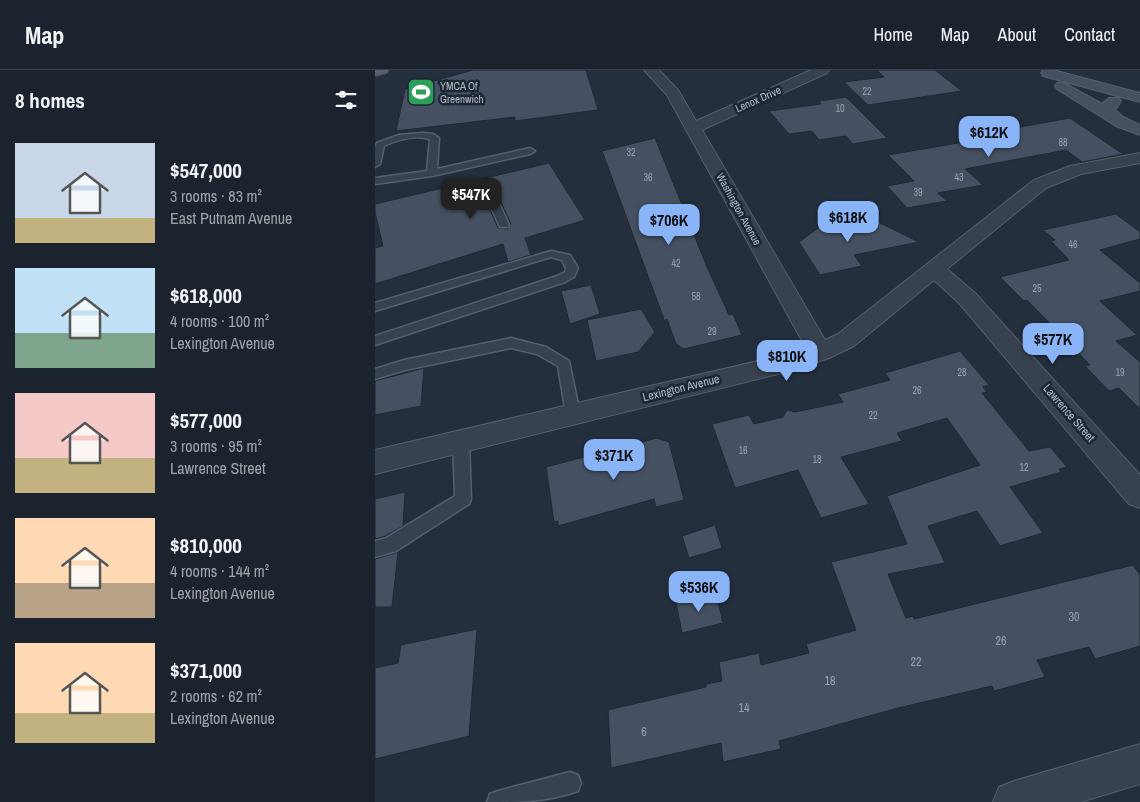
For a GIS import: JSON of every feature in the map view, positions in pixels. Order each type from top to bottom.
[{"type":"main road","points":[[375,72],[382,70]]},
{"type":"main road","points":[[1046,71],[1140,98]]},
{"type":"main road","points":[[1046,71],[1060,85],[1116,120],[1138,130]]},
{"type":"main road","points":[[1110,115],[1107,110],[1109,104],[1114,101],[1140,98]]},
{"type":"street","name":"Washington Avenue","points":[[651,70],[673,93],[820,352]]},
{"type":"street","name":"Lenox Drive","points":[[693,128],[822,70]]},
{"type":"street","name":"Lexington Avenue","points":[[375,462],[786,363],[820,352],[846,340],[933,268],[1040,184],[1054,176],[1069,172],[1140,158]]},
{"type":"street","name":"Lawrence Street","points":[[933,268],[967,298],[1140,495]]},
{"type":"street","points":[[1014,802],[1140,764]]},
{"type":"lane","points":[[375,164],[380,145],[385,142],[395,139],[431,136],[435,138],[432,173]]},
{"type":"lane","points":[[375,181],[432,173],[530,151]]},
{"type":"lane","points":[[449,192],[485,183],[505,224]]},
{"type":"lane","points":[[375,307],[551,254],[566,258],[571,268],[570,274],[561,279],[375,340]]},
{"type":"lane","points":[[375,374],[404,365],[511,343],[541,350],[564,364],[573,414]]},
{"type":"lane","points":[[375,549],[390,545],[463,499],[461,442]]},
{"type":"lane","points":[[498,802],[570,783]]},
{"type":"building","points":[[473,70],[586,70],[598,110],[515,121],[515,117],[396,131],[405,89]]},
{"type":"building","points":[[877,70],[935,70],[962,91],[868,105],[844,82],[884,77]]},
{"type":"building","points":[[846,97],[887,138],[853,144],[846,136],[819,140],[812,131],[789,134],[769,111],[821,104],[819,101]]},
{"type":"building","points":[[1070,118],[1123,154],[1082,162],[1066,150],[965,169],[983,185],[938,193],[947,201],[907,208],[887,186],[914,181],[888,155],[987,138],[982,134]]},
{"type":"building","points":[[655,138],[707,267],[729,315],[733,314],[742,335],[684,349],[676,344],[667,319],[665,322],[602,151]]},
{"type":"building","points":[[549,163],[585,220],[525,238],[531,255],[508,262],[503,244],[375,284],[375,248],[383,246],[375,204],[479,179],[445,188],[442,193],[449,197],[481,189],[498,228],[508,229],[511,224],[492,182],[485,178]]},
{"type":"building","points":[[837,214],[845,225],[874,220],[919,242],[854,255],[862,266],[820,275],[799,242]]},
{"type":"building","points":[[1116,214],[1140,232],[1140,239],[1100,250],[1140,283],[1140,291],[1100,301],[1137,335],[1116,341],[1140,362],[1140,409],[1119,388],[1109,391],[1085,366],[1090,365],[1027,300],[1024,301],[1000,277],[1069,260],[1051,241],[1055,240],[1043,230]]},
{"type":"building","points":[[591,285],[600,314],[570,324],[561,291]]},
{"type":"building","points":[[641,309],[655,332],[638,352],[596,361],[587,320]]},
{"type":"building","points":[[960,351],[989,385],[983,387],[987,392],[982,393],[1029,451],[1050,447],[1067,467],[1059,469],[1061,472],[1010,487],[1043,533],[1000,546],[977,511],[928,526],[945,563],[888,574],[906,618],[913,616],[914,619],[1133,565],[1140,575],[1140,646],[1095,659],[1089,647],[1037,660],[1045,677],[994,691],[992,686],[898,708],[779,741],[781,749],[723,762],[721,743],[611,768],[608,710],[706,687],[706,684],[722,681],[719,662],[759,653],[761,665],[809,653],[806,644],[856,630],[831,562],[907,544],[887,496],[980,465],[947,418],[897,433],[902,441],[841,457],[869,504],[821,518],[798,470],[735,488],[712,424],[749,415],[754,424],[783,417],[787,410],[795,412],[843,402],[838,394],[890,380],[885,373]]},
{"type":"building","points":[[424,368],[421,406],[375,415],[375,381]]},
{"type":"building","points":[[657,438],[669,442],[684,500],[656,507],[654,499],[558,526],[558,521],[554,522],[546,467]]},
{"type":"building","points":[[405,492],[403,526],[375,539],[375,499]]},
{"type":"building","points":[[715,525],[722,548],[689,558],[682,536]]},
{"type":"building","points":[[398,552],[392,607],[375,607],[375,559]]},
{"type":"building","points":[[716,593],[723,623],[682,633],[676,603]]},
{"type":"building","points":[[477,629],[469,736],[375,759],[375,668],[398,663],[401,645]]},
{"type":"place","name":"YMCA Of Greenwich","points":[[421,92]]}]
